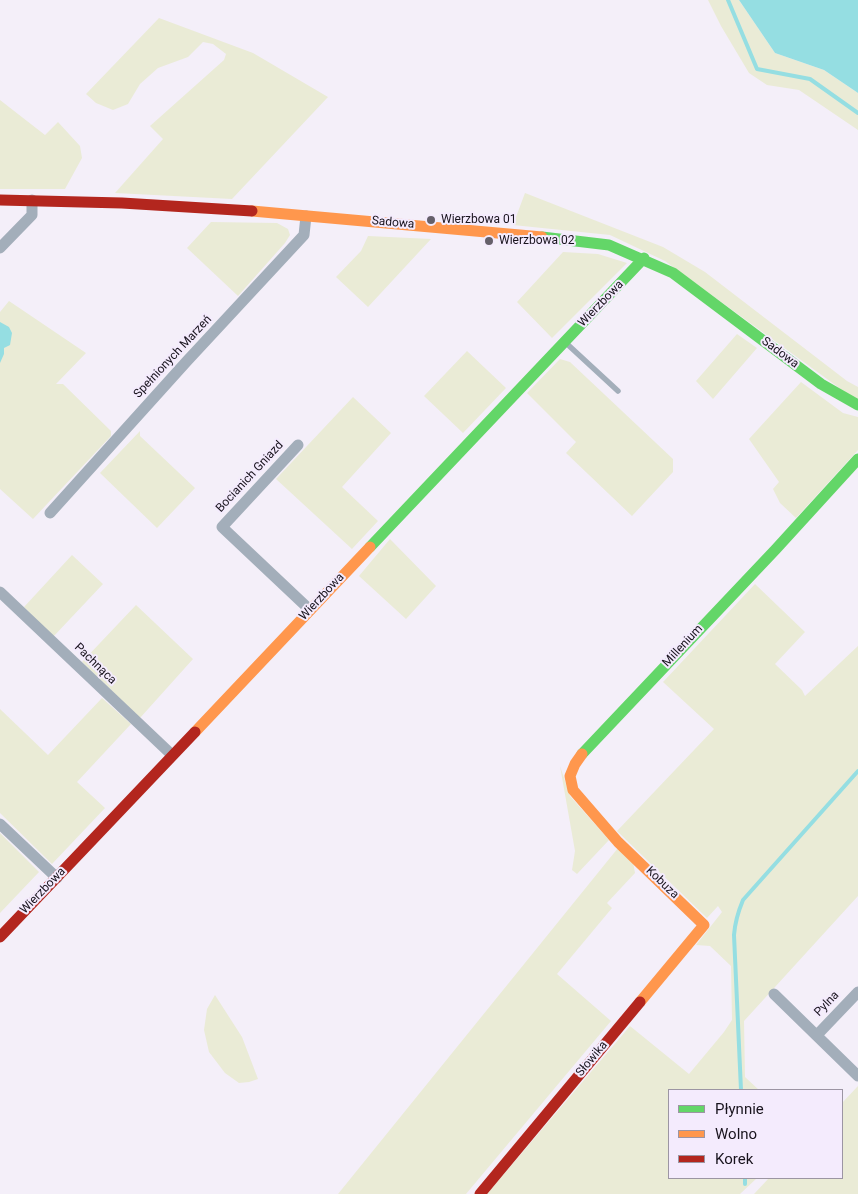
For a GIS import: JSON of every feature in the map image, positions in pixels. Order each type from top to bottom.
[{"type":"street","name":"Sadowa","points":[[0,200],[170,205],[591,242],[620,248],[644,258],[681,279],[821,384],[858,405]]},
{"type":"street","points":[[0,248],[32,215],[32,200]]},
{"type":"street","name":"Spełnionych Marzeń","points":[[50,513],[304,235],[306,216]]},
{"type":"street","name":"Wierzbowa","points":[[0,937],[644,258]]},
{"type":"street","name":"Bocianich Gniazd","points":[[298,445],[222,527],[310,610]]},
{"type":"street","name":"Millenium","points":[[618,842],[574,790],[570,776],[575,764],[585,750],[776,549],[858,459]]},
{"type":"street","name":"Pachnąca","points":[[0,592],[172,755]]},
{"type":"street","points":[[0,824],[57,878]]},
{"type":"street","name":"Kobuza","points":[[618,842],[704,925]]},
{"type":"street","name":"Słowika","points":[[480,1194],[704,925]]},
{"type":"street","name":"Pylna","points":[[817,1036],[858,992]]},
{"type":"street","points":[[774,994],[858,1076]]},
{"type":"lane","points":[[565,342],[618,391]]},
{"type":"green space","points":[[708,0],[739,0],[775,53],[824,70],[858,93],[858,130],[799,90],[767,85],[749,73]]},
{"type":"green space","points":[[159,18],[253,53],[328,97],[232,199],[115,193],[163,139],[150,126],[224,60],[226,54],[213,44],[203,42],[188,57],[158,68],[140,84],[128,104],[113,110],[96,103],[86,94]]},
{"type":"green space","points":[[0,100],[45,135],[58,122],[80,146],[82,158],[65,189],[0,189]]},
{"type":"green space","points":[[525,193],[663,247],[705,272],[847,381],[858,387],[858,399],[849,395],[665,261],[610,235],[513,225]]},
{"type":"green space","points":[[211,222],[277,223],[288,229],[290,235],[238,296],[187,248]]},
{"type":"green space","points":[[368,236],[431,239],[368,307],[336,277],[361,251]]},
{"type":"green space","points":[[563,252],[598,254],[627,263],[552,338],[517,302]]},
{"type":"green space","points":[[9,301],[86,353],[56,384],[63,384],[111,431],[111,436],[33,519],[0,489],[0,312]]},
{"type":"green space","points":[[737,334],[757,348],[713,399],[696,381]]},
{"type":"green space","points":[[467,351],[506,388],[463,433],[424,396]]},
{"type":"green space","points":[[560,359],[570,362],[673,459],[673,472],[632,516],[566,453],[576,442],[527,393]]},
{"type":"green space","points":[[801,382],[843,413],[858,417],[858,450],[796,518],[780,503],[773,489],[779,482],[749,439]]},
{"type":"green space","points":[[353,397],[391,433],[342,487],[378,521],[352,549],[276,479]]},
{"type":"green space","points":[[140,431],[140,436],[195,488],[157,528],[100,473]]},
{"type":"green space","points":[[390,539],[436,586],[406,619],[359,576]]},
{"type":"green space","points":[[72,555],[103,584],[53,637],[24,607]]},
{"type":"green space","points":[[755,584],[805,632],[775,664],[802,690],[805,696],[858,646],[858,896],[744,1021],[745,1077],[758,1089],[668,1089],[668,1179],[756,1179],[740,1194],[487,1194],[630,1026],[689,1074],[732,1020],[731,966],[710,946],[696,945],[722,912],[718,906],[707,918],[617,831],[714,729],[663,682]]},
{"type":"green space","points":[[136,605],[193,659],[140,718],[82,662]]},
{"type":"green space","points":[[102,698],[131,724],[77,782],[105,808],[52,864],[0,813],[0,709],[48,755]]},
{"type":"green space","points":[[560,766],[570,796],[609,840],[577,874],[572,870],[575,851]]},
{"type":"green space","points":[[0,833],[39,872],[0,913]]},
{"type":"green space","points":[[618,848],[633,862],[635,873],[607,903],[612,908],[557,974],[611,1021],[466,1194],[338,1194]]},
{"type":"green space","points":[[215,995],[242,1037],[258,1079],[239,1083],[225,1073],[209,1052],[204,1030],[207,1009]]},
{"type":"green space","points":[[858,1086],[858,1194],[754,1194],[768,1179],[843,1179],[843,1102]]},
{"type":"water","points":[[739,0],[858,0],[858,93],[824,70],[775,53]]},
{"type":"water","points":[[0,322],[9,327],[12,333],[10,345],[4,348],[4,354],[0,363]]},
{"type":"waterway","points":[[728,0],[757,69],[810,79],[858,113]]},
{"type":"waterway","points":[[741,1089],[734,935],[736,921],[743,900],[858,771]]},
{"type":"waterway","points":[[745,1179],[745,1184]]},
{"type":"traffic: fast","points":[[542,237],[609,245],[673,273],[821,384],[858,405]]},
{"type":"traffic: fast","points":[[370,547],[644,258]]},
{"type":"traffic: fast","points":[[582,754],[776,549],[858,459]]},
{"type":"traffic: slow","points":[[252,211],[542,237]]},
{"type":"traffic: slow","points":[[195,732],[370,547]]},
{"type":"traffic: slow","points":[[582,754],[570,776],[573,790],[618,842],[704,925],[640,1002]]},
{"type":"traffic: jam","points":[[0,200],[122,203],[252,211]]},
{"type":"traffic: jam","points":[[0,937],[195,732]]},
{"type":"traffic: jam","points":[[480,1194],[640,1002]]},
{"type":"place","name":"Wierzbowa 01","points":[[431,220]]},
{"type":"place","name":"Wierzbowa 02","points":[[489,241]]}]
